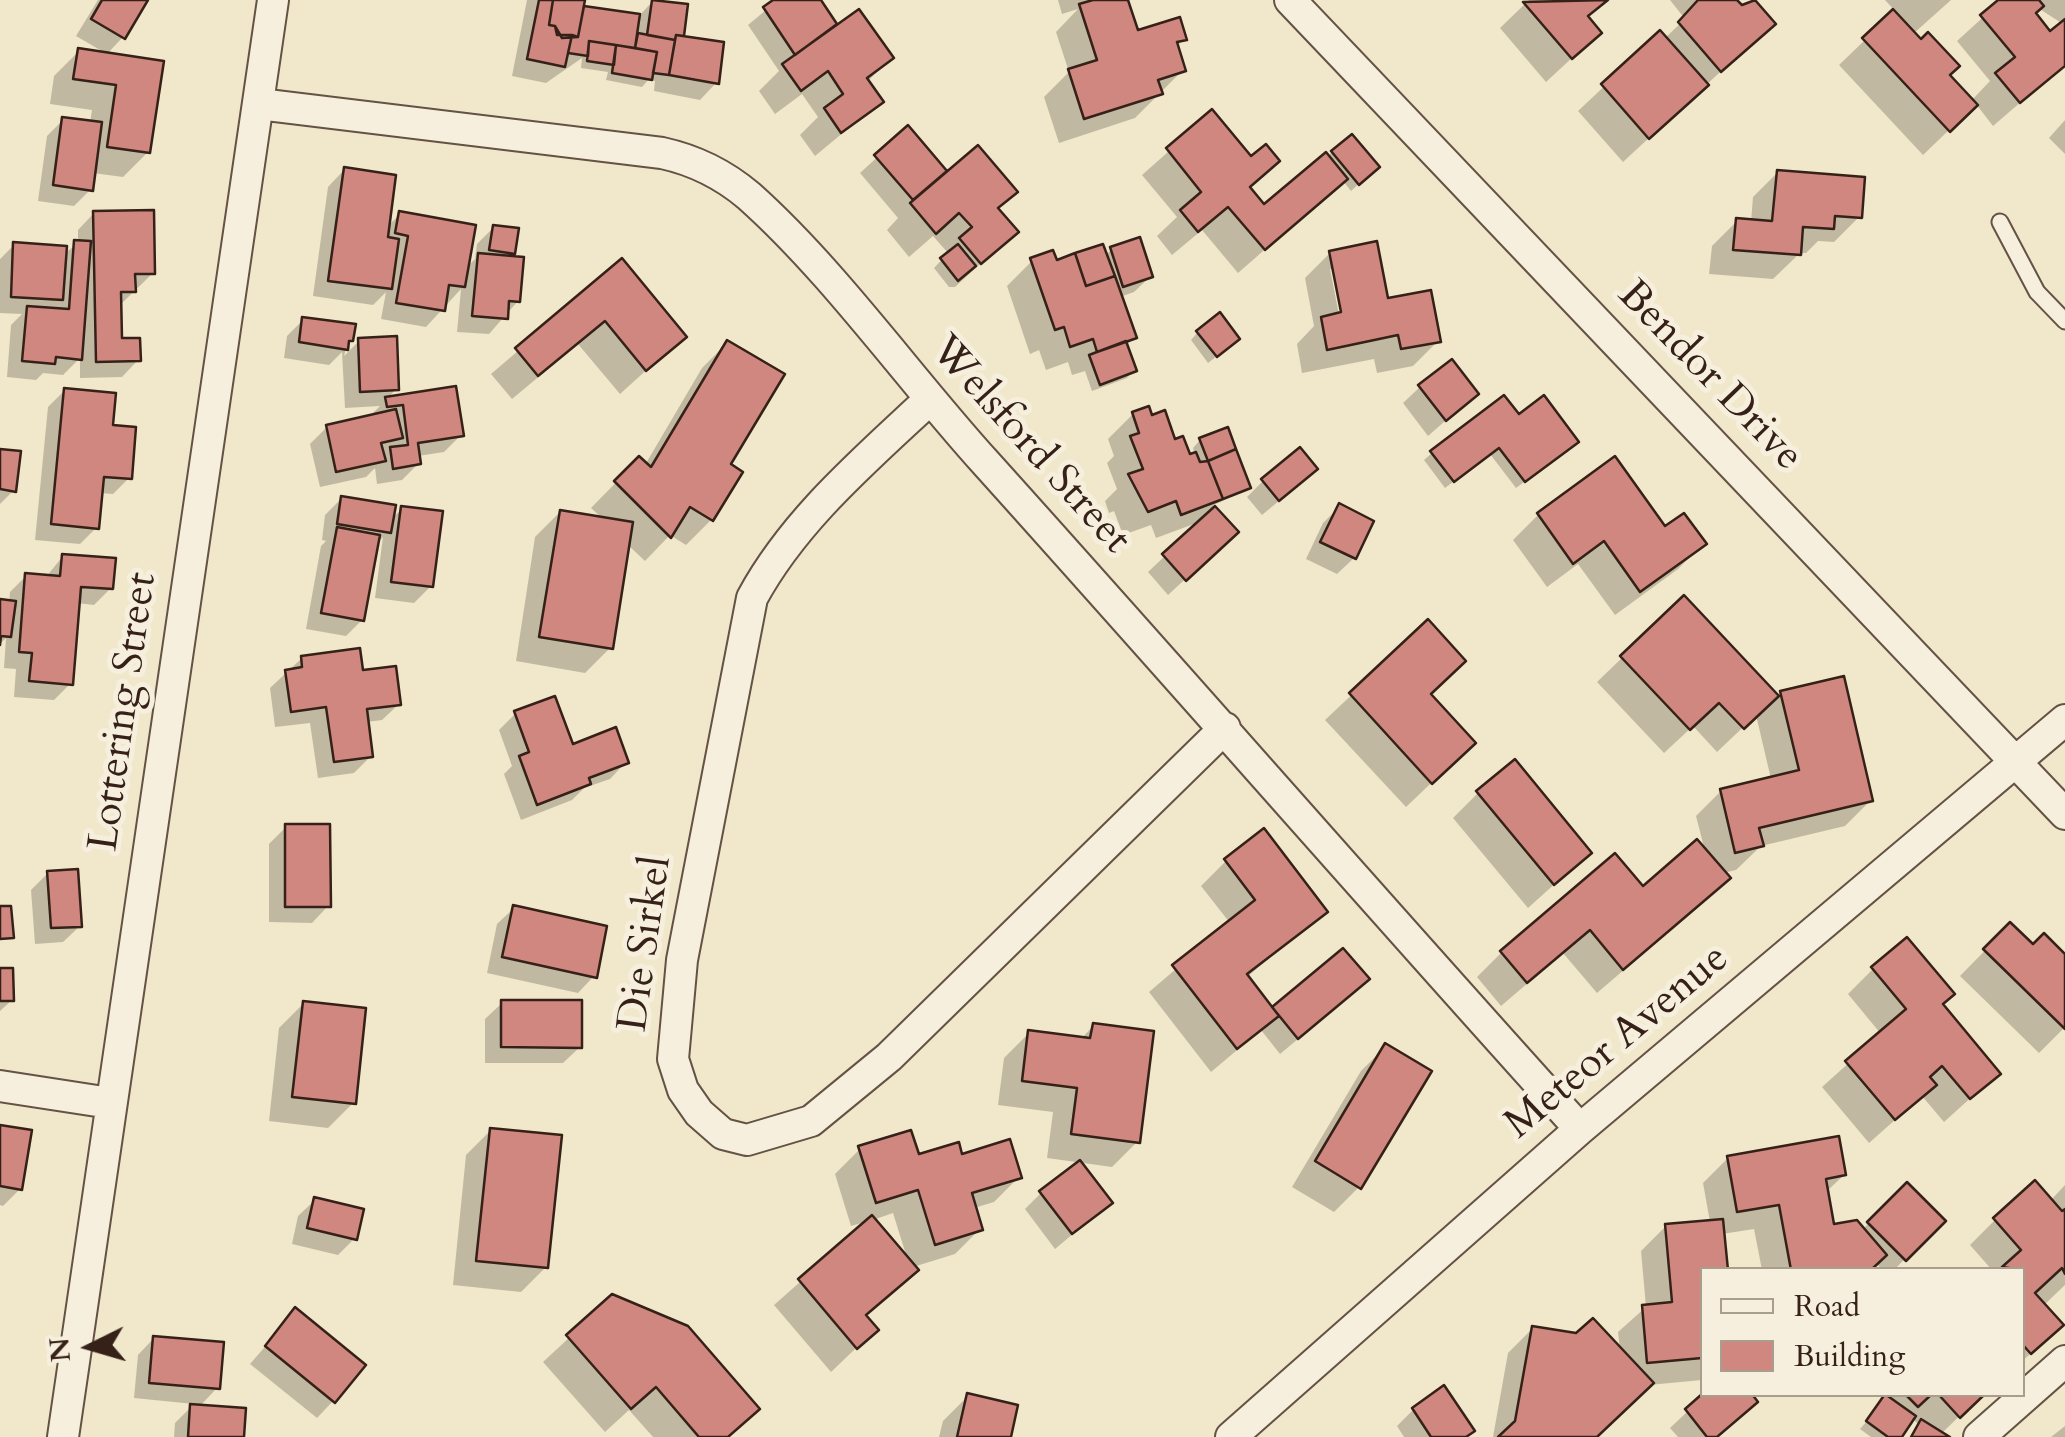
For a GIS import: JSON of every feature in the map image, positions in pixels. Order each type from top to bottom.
[{"type":"street","name":"Lottering Street","points":[[63,1437],[273,0]]},
{"type":"street","name":"Bendor Drive","points":[[1290,0],[2065,814]]},
{"type":"street","name":"Welsford Street","points":[[259,104],[696,161],[746,194],[789,236],[929,400],[1225,728],[1289,808],[1580,1130]]},
{"type":"street","name":"Die Sirkel","points":[[929,400],[838,485],[768,568],[752,598],[682,960],[673,1058],[684,1090],[698,1113],[723,1134],[747,1140],[811,1120],[889,1056],[1225,728]]},
{"type":"street","name":"Meteor Avenue","points":[[1231,1437],[1580,1130],[2065,720]]},
{"type":"street","points":[[0,1086],[110,1103]]},
{"type":"street","points":[[2025,1396],[2065,1361]]},
{"type":"street","points":[[1979,1437],[2024,1397]]},
{"type":"lane","points":[[2000,222],[2037,292],[2065,321]]},
{"type":"building","points":[[102,0],[148,0],[125,39],[91,19]]},
{"type":"building","points":[[539,0],[553,0],[549,25],[555,26],[557,35],[572,35],[565,67],[527,59]]},
{"type":"building","points":[[553,0],[585,0],[578,37],[562,38],[555,26],[549,25]]},
{"type":"building","points":[[652,0],[688,4],[684,36],[676,35],[675,40],[647,35]]},
{"type":"building","points":[[773,0],[821,0],[837,24],[795,55],[763,7]]},
{"type":"building","points":[[1128,0],[1138,30],[1180,17],[1187,40],[1177,42],[1186,71],[1158,80],[1163,94],[1084,119],[1068,69],[1097,60],[1079,4]]},
{"type":"building","points":[[1608,0],[1588,16],[1602,33],[1572,59],[1523,2]]},
{"type":"building","points":[[1698,0],[1737,0],[1742,5],[1755,0],[1776,24],[1721,72],[1678,22]]},
{"type":"building","points":[[1998,0],[2039,0],[2044,6],[2036,13],[2050,31],[2065,19],[2065,66],[2020,103],[1995,73],[2015,57],[1980,15]]},
{"type":"building","points":[[584,6],[640,14],[635,48],[589,41],[588,56],[568,53],[572,35],[578,37]]},
{"type":"building","points":[[859,9],[894,58],[867,78],[884,102],[841,133],[824,108],[843,94],[828,71],[801,91],[782,64]]},
{"type":"building","points":[[1893,9],[1921,39],[1928,32],[1960,66],[1950,75],[1978,105],[1950,132],[1862,38]]},
{"type":"building","points":[[1660,30],[1709,85],[1649,139],[1601,84]]},
{"type":"building","points":[[638,33],[675,40],[669,75],[653,73],[657,52],[635,48]]},
{"type":"building","points":[[676,35],[724,42],[719,84],[669,75]]},
{"type":"building","points":[[589,41],[616,45],[614,65],[587,61]]},
{"type":"building","points":[[616,45],[657,52],[652,80],[612,73]]},
{"type":"building","points":[[78,48],[164,61],[150,153],[107,147],[116,85],[73,79]]},
{"type":"building","points":[[1212,109],[1251,156],[1266,144],[1280,161],[1250,187],[1264,204],[1326,152],[1348,179],[1265,250],[1228,207],[1198,232],[1180,210],[1201,192],[1166,148]]},
{"type":"building","points":[[62,117],[102,122],[93,191],[53,185]]},
{"type":"building","points":[[908,125],[947,171],[913,200],[874,155]]},
{"type":"building","points":[[1352,134],[1380,167],[1359,185],[1331,151]]},
{"type":"building","points":[[978,145],[1018,192],[998,208],[1019,232],[981,264],[959,238],[972,227],[959,213],[936,234],[910,203]]},
{"type":"building","points":[[344,167],[396,175],[388,237],[399,239],[392,289],[328,281]]},
{"type":"building","points":[[1777,170],[1865,177],[1862,218],[1835,216],[1834,229],[1803,227],[1801,255],[1733,250],[1736,218],[1772,221]]},
{"type":"building","points":[[154,210],[155,274],[135,274],[136,292],[121,292],[122,338],[140,338],[141,361],[96,362],[93,211]]},
{"type":"building","points":[[399,211],[476,225],[465,287],[449,285],[445,311],[396,303],[408,236],[395,233]]},
{"type":"building","points":[[493,225],[519,228],[515,254],[489,250]]},
{"type":"building","points":[[1140,237],[1153,277],[1123,287],[1110,247]]},
{"type":"building","points":[[74,240],[91,241],[82,360],[56,357],[55,364],[22,361],[27,306],[69,309]]},
{"type":"building","points":[[1377,241],[1388,298],[1431,290],[1441,342],[1401,349],[1398,335],[1327,350],[1321,317],[1341,312],[1329,251]]},
{"type":"building","points":[[13,242],[67,246],[63,300],[11,297]]},
{"type":"building","points":[[958,244],[976,266],[958,281],[940,258]]},
{"type":"building","points":[[1103,244],[1115,276],[1086,286],[1075,253]]},
{"type":"building","points":[[1053,250],[1057,260],[1075,253],[1086,286],[1115,276],[1137,338],[1097,352],[1093,339],[1070,347],[1064,327],[1055,330],[1030,258]]},
{"type":"building","points":[[478,253],[524,257],[520,302],[509,301],[508,319],[472,316]]},
{"type":"building","points":[[622,258],[687,337],[646,371],[605,321],[538,376],[515,348]]},
{"type":"building","points":[[1220,312],[1240,339],[1217,357],[1196,331]]},
{"type":"building","points":[[302,317],[356,324],[348,350],[299,342]]},
{"type":"building","points":[[397,336],[399,390],[360,392],[358,338]]},
{"type":"building","points":[[727,340],[785,374],[731,464],[743,472],[713,521],[690,507],[671,538],[614,481],[639,456],[651,467]]},
{"type":"building","points":[[1126,341],[1137,371],[1100,385],[1089,355]]},
{"type":"building","points":[[1452,359],[1479,394],[1446,421],[1418,385]]},
{"type":"building","points":[[456,386],[464,436],[418,443],[421,464],[393,469],[390,447],[408,445],[403,405],[387,407],[385,397]]},
{"type":"building","points":[[64,388],[116,393],[113,425],[136,427],[132,479],[104,477],[99,529],[51,524]]},
{"type":"building","points":[[1504,395],[1519,414],[1544,395],[1579,442],[1525,482],[1499,448],[1454,482],[1430,451]]},
{"type":"building","points":[[1149,406],[1152,415],[1165,410],[1175,439],[1183,436],[1190,454],[1196,452],[1200,462],[1208,461],[1223,499],[1181,515],[1176,501],[1148,512],[1128,474],[1143,469],[1130,436],[1139,433],[1132,412]]},
{"type":"building","points":[[396,409],[403,438],[381,443],[386,461],[336,472],[326,425]]},
{"type":"building","points":[[1228,427],[1236,449],[1208,461],[1199,438]]},
{"type":"building","points":[[1300,447],[1318,469],[1279,501],[1261,479]]},
{"type":"building","points":[[0,449],[21,451],[16,492],[0,489]]},
{"type":"building","points":[[1236,449],[1251,488],[1223,499],[1208,461]]},
{"type":"building","points":[[1615,456],[1665,526],[1684,513],[1707,544],[1640,592],[1604,541],[1573,564],[1537,513]]},
{"type":"building","points":[[341,496],[396,505],[391,533],[337,524]]},
{"type":"building","points":[[1339,503],[1374,521],[1356,559],[1320,542]]},
{"type":"building","points":[[401,506],[443,511],[433,587],[391,582]]},
{"type":"building","points":[[1215,506],[1239,532],[1186,581],[1162,554]]},
{"type":"building","points":[[560,510],[633,522],[613,649],[539,637]]},
{"type":"building","points":[[337,527],[380,535],[364,621],[321,613]]},
{"type":"building","points":[[62,554],[116,558],[113,589],[81,587],[73,685],[29,681],[32,653],[19,652],[25,573],[60,576]]},
{"type":"building","points":[[1684,595],[1779,696],[1744,729],[1719,703],[1690,730],[1620,656]]},
{"type":"building","points":[[0,599],[16,601],[11,637],[1,636],[0,645]]},
{"type":"building","points":[[1428,619],[1466,661],[1431,694],[1476,743],[1432,784],[1349,693]]},
{"type":"building","points":[[360,648],[363,670],[396,666],[401,705],[367,709],[373,757],[334,762],[326,707],[291,712],[285,670],[302,667],[301,656]]},
{"type":"building","points":[[1844,676],[1873,801],[1759,828],[1764,846],[1735,853],[1720,789],[1799,770],[1780,691]]},
{"type":"building","points":[[555,696],[573,744],[616,727],[629,763],[589,778],[591,784],[537,805],[519,756],[529,752],[514,711]]},
{"type":"building","points":[[1515,759],[1592,853],[1554,885],[1476,791]]},
{"type":"building","points":[[285,824],[330,824],[331,907],[285,907]]},
{"type":"building","points":[[1264,828],[1328,912],[1247,974],[1279,1016],[1237,1049],[1172,965],[1255,900],[1224,859]]},
{"type":"building","points":[[1697,839],[1731,878],[1623,970],[1590,930],[1527,983],[1500,951],[1615,853],[1643,886]]},
{"type":"building","points":[[78,869],[82,927],[51,928],[47,871]]},
{"type":"building","points":[[513,905],[607,926],[597,978],[502,957]]},
{"type":"building","points":[[0,906],[11,906],[14,938],[0,939]]},
{"type":"building","points":[[2010,922],[2033,944],[2044,933],[2065,954],[2065,1029],[1983,949]]},
{"type":"building","points":[[1907,937],[1955,994],[1943,1004],[2001,1074],[1970,1099],[1942,1066],[1930,1077],[1937,1085],[1895,1120],[1845,1061],[1906,1009],[1871,967]]},
{"type":"building","points":[[1343,948],[1370,979],[1298,1039],[1272,1007]]},
{"type":"building","points":[[0,968],[13,968],[14,1001],[0,1001]]},
{"type":"building","points":[[501,1000],[582,1000],[582,1048],[501,1047]]},
{"type":"building","points":[[303,1001],[366,1008],[356,1104],[292,1097]]},
{"type":"building","points":[[1093,1023],[1154,1031],[1140,1143],[1071,1134],[1077,1088],[1022,1081],[1028,1030],[1090,1038]]},
{"type":"building","points":[[1385,1043],[1432,1071],[1361,1189],[1315,1161]]},
{"type":"building","points":[[0,1125],[32,1130],[22,1190],[0,1186]]},
{"type":"building","points":[[490,1128],[562,1135],[548,1268],[476,1261]]},
{"type":"building","points":[[911,1130],[919,1154],[959,1142],[962,1154],[1010,1139],[1022,1178],[972,1193],[983,1230],[935,1245],[918,1190],[876,1203],[858,1146]]},
{"type":"building","points":[[1839,1136],[1846,1175],[1826,1179],[1834,1224],[1857,1220],[1887,1255],[1874,1267],[1790,1267],[1779,1205],[1737,1212],[1727,1156]]},
{"type":"building","points":[[1080,1160],[1113,1203],[1072,1234],[1039,1191]]},
{"type":"building","points":[[2035,1180],[2062,1211],[2065,1209],[2065,1274],[2062,1268],[2035,1293],[2064,1325],[2031,1354],[2025,1347],[2025,1267],[2002,1267],[2021,1250],[1993,1218]]},
{"type":"building","points":[[1907,1182],[1946,1221],[1906,1261],[1867,1222]]},
{"type":"building","points":[[314,1197],[364,1209],[357,1240],[307,1228]]},
{"type":"building","points":[[872,1215],[919,1270],[866,1315],[879,1330],[857,1349],[798,1279]]},
{"type":"building","points":[[1723,1219],[1728,1267],[1700,1267],[1700,1358],[1647,1363],[1642,1305],[1672,1302],[1665,1224]]},
{"type":"building","points":[[612,1294],[688,1326],[760,1409],[728,1437],[699,1437],[656,1387],[631,1409],[566,1335]]},
{"type":"building","points":[[295,1307],[366,1365],[335,1403],[265,1346]]},
{"type":"building","points":[[1593,1318],[1654,1383],[1597,1437],[1498,1437],[1515,1421],[1532,1326],[1576,1333]]},
{"type":"building","points":[[153,1336],[224,1342],[220,1389],[149,1383]]},
{"type":"building","points":[[1444,1385],[1475,1431],[1466,1437],[1431,1437],[1412,1408]]},
{"type":"building","points":[[967,1393],[1018,1405],[1011,1437],[957,1437]]},
{"type":"building","points":[[1700,1396],[1754,1397],[1758,1402],[1717,1437],[1707,1437],[1685,1409]]},
{"type":"building","points":[[1883,1397],[1889,1397],[1916,1416],[1902,1437],[1888,1437],[1866,1421]]},
{"type":"building","points":[[1908,1397],[1929,1397],[1918,1407]]},
{"type":"building","points":[[1941,1397],[1982,1397],[1960,1418]]},
{"type":"building","points":[[190,1404],[246,1408],[244,1437],[188,1437]]},
{"type":"building","points":[[1921,1419],[1950,1437],[1911,1437]]}]
